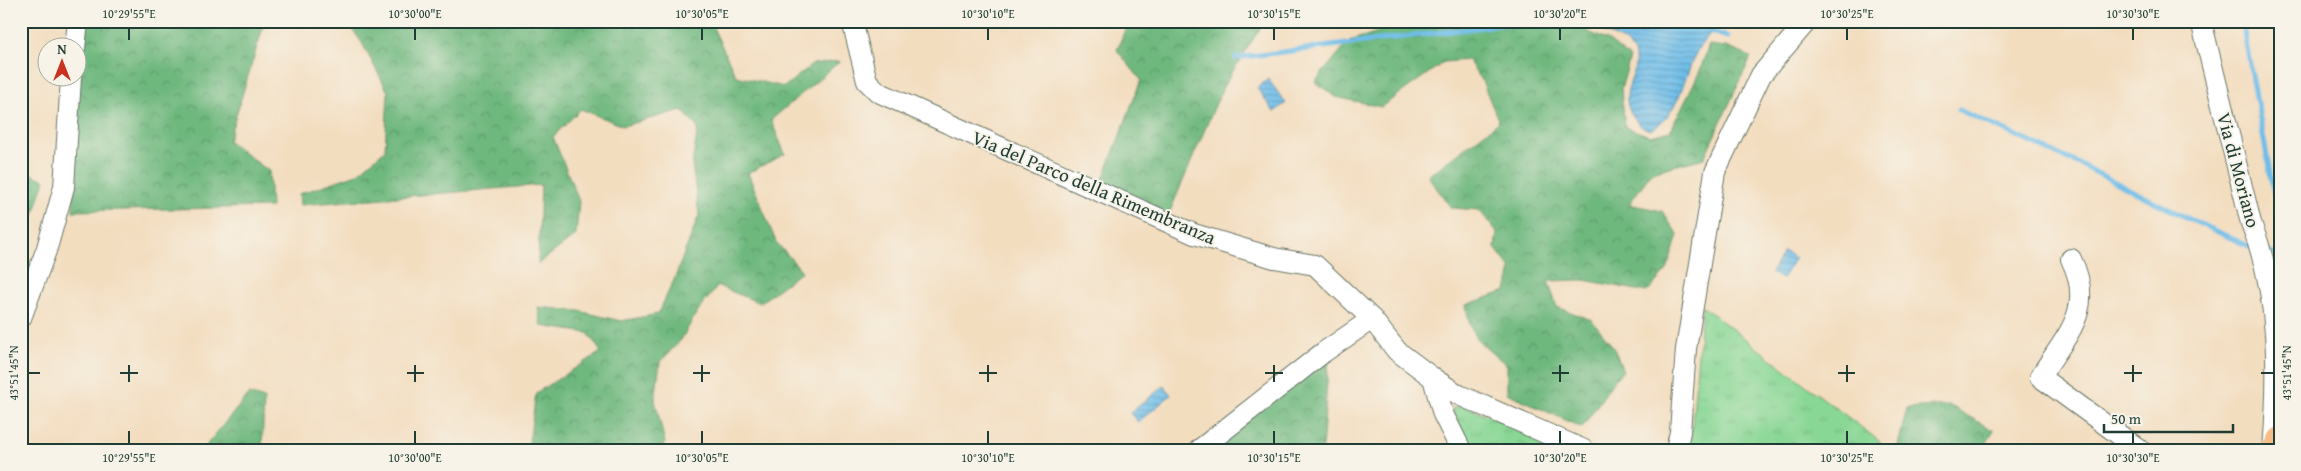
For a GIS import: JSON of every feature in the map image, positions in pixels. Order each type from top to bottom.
[{"type":"main road","points":[[2274,450],[2280,440]]},
{"type":"street","points":[[76,38],[78,21]]},
{"type":"street","name":"Via del Parco della Rimembranza","points":[[852,21],[867,81],[878,92],[1194,234],[1274,258],[1315,265],[1372,319],[1397,351],[1433,378],[1459,394],[1584,450]]},
{"type":"street","points":[[1676,450],[1680,432],[1686,349],[1715,172],[1761,75],[1807,21]]},
{"type":"street","name":"Via di Moriano","points":[[2201,21],[2251,223],[2263,258],[2278,351],[2274,450]]},
{"type":"street","points":[[21,318],[47,248],[64,187],[70,88]]},
{"type":"street","points":[[2070,259],[2078,274],[2081,287],[2082,301],[2079,314],[2040,378],[2140,450]]},
{"type":"street","points":[[1199,450],[1324,352],[1372,319]]},
{"type":"street","points":[[1433,378],[1442,414],[1461,450]]},
{"type":"green space","points":[[85,21],[265,21],[228,141],[269,171],[271,207],[73,211],[79,88],[88,88],[88,38],[83,38]]},
{"type":"green space","points":[[347,21],[710,21],[736,76],[784,87],[813,64],[840,61],[771,120],[785,154],[748,173],[776,242],[802,271],[760,303],[718,286],[697,312],[681,340],[660,362],[655,400],[665,443],[659,450],[533,450],[529,443],[536,393],[601,352],[588,333],[541,326],[538,307],[579,311],[621,321],[658,314],[674,280],[699,215],[692,164],[698,128],[682,110],[623,126],[581,109],[553,137],[579,201],[576,235],[538,264],[541,185],[300,205],[299,194],[357,174],[385,150],[388,92],[362,43]]},
{"type":"green space","points":[[1157,21],[1218,21],[1232,26],[1243,22],[1255,21],[1262,25],[1223,87],[1168,216],[1100,187],[1141,80],[1117,50],[1128,22],[1153,26]]},
{"type":"green space","points":[[1413,21],[1573,21],[1580,28],[1609,41],[1630,58],[1621,89],[1625,127],[1650,136],[1670,131],[1699,73],[1709,45],[1726,47],[1751,57],[1704,158],[1652,172],[1629,204],[1662,211],[1678,235],[1667,270],[1647,292],[1584,280],[1548,281],[1557,307],[1592,320],[1614,348],[1623,371],[1613,382],[1582,428],[1507,393],[1507,365],[1478,340],[1468,317],[1466,305],[1506,291],[1511,269],[1495,248],[1497,232],[1479,210],[1451,208],[1428,176],[1499,122],[1482,81],[1468,60],[1444,62],[1381,107],[1336,97],[1315,82],[1349,41]]},
{"type":"green space","points":[[21,170],[45,180],[21,255]]},
{"type":"green space","points":[[1702,306],[1891,450],[1685,450],[1691,438]]},
{"type":"green space","points":[[1329,356],[1322,450],[1208,450]]},
{"type":"green space","points":[[249,394],[264,399],[262,450],[205,450],[208,443]]},
{"type":"green space","points":[[1462,405],[1577,450],[1473,450],[1452,409]]},
{"type":"green space","points":[[1949,405],[1994,431],[1982,450],[1897,450],[1907,408]]},
{"type":"water","points":[[1586,21],[1721,21],[1697,50],[1674,107],[1660,124],[1650,130],[1638,124],[1629,108],[1627,100],[1627,93],[1635,64],[1635,56],[1632,50],[1621,40],[1597,29]]},
{"type":"water","points":[[1268,79],[1286,103],[1274,112],[1257,88]]},
{"type":"water","points":[[1784,251],[1795,258],[1782,279],[1771,273]]},
{"type":"water","points":[[1164,386],[1171,395],[1138,422],[1130,413]]},
{"type":"waterway","points":[[1235,58],[1531,21]]},
{"type":"waterway","points":[[2242,21],[2280,227]]},
{"type":"waterway","points":[[1712,32],[1728,37]]},
{"type":"waterway","points":[[1959,110],[2077,163],[2185,217],[2255,249]]},
{"type":"waterway","points":[[2265,252],[2280,255]]}]
